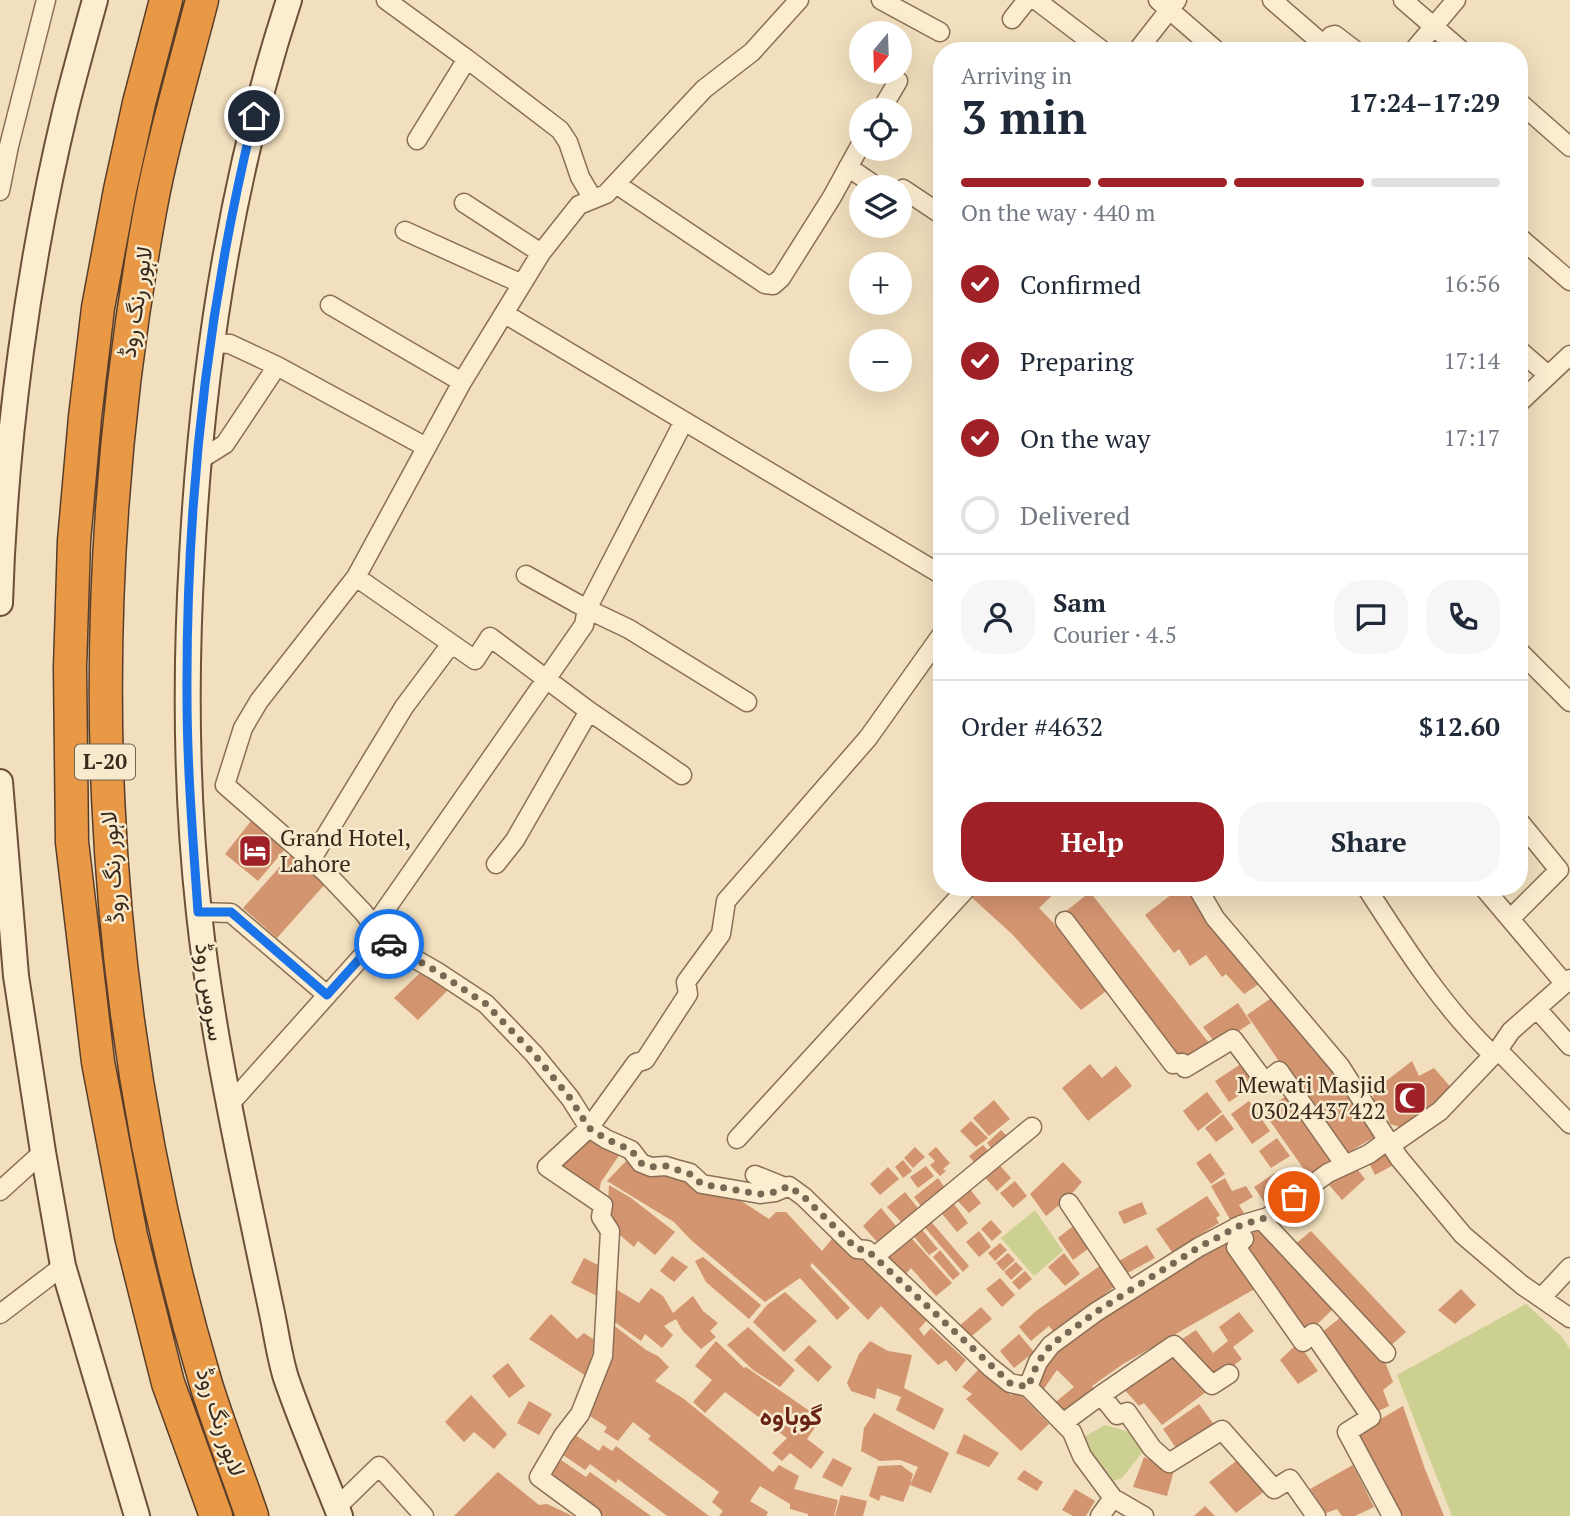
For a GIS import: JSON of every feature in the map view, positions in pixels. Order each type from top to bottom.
[{"type":"highway","name":"لاہور رنگ روڈ","points":[[166,0],[120,190],[98,308],[85,417],[73,579],[70,668],[72,842],[98,1062],[131,1236],[168,1383],[216,1516]]},
{"type":"highway","name":"لاہور رنگ روڈ","points":[[202,0],[151,206],[121,403],[108,543],[106,784],[119,951],[143,1113],[169,1241],[206,1385],[252,1516]]},
{"type":"street","points":[[0,191],[4,144],[46,0]]},
{"type":"street","points":[[0,603],[16,401],[36,255],[66,108],[95,0]]},
{"type":"street","name":"سروس روڈ","points":[[289,0],[244,156],[212,343],[198,461],[188,626],[188,760],[198,912],[229,1105],[285,1376],[338,1512]]},
{"type":"street","points":[[386,0],[560,130],[568,142],[580,177],[593,199]]},
{"type":"street","points":[[799,0],[752,52],[704,89],[606,194],[579,205],[541,253],[462,382],[356,577],[259,701],[243,728],[225,785],[345,892],[387,943],[486,1004],[534,1054],[570,1098],[589,1128],[631,1150],[641,1163],[651,1167],[666,1166],[690,1174],[702,1184],[760,1194],[789,1186],[804,1197],[857,1249],[867,1250],[990,1367],[1010,1383],[1028,1387],[1072,1432],[1082,1456],[1113,1498],[1144,1516]]},
{"type":"street","points":[[881,0],[940,32]]},
{"type":"street","points":[[1012,19],[1027,0]]},
{"type":"street","points":[[1036,0],[1091,42]]},
{"type":"street","points":[[1272,0],[1316,42]]},
{"type":"street","points":[[1403,0],[1452,42]]},
{"type":"street","points":[[1420,42],[1456,0]]},
{"type":"street","points":[[1143,42],[1168,3],[1208,42]]},
{"type":"street","points":[[1326,42],[1335,35],[1344,42]]},
{"type":"street","points":[[417,140],[467,59]]},
{"type":"street","points":[[1528,117],[1570,147]]},
{"type":"street","points":[[616,184],[765,284],[773,285],[781,278],[851,161]]},
{"type":"street","points":[[848,167],[860,175]]},
{"type":"street","points":[[912,196],[933,209]]},
{"type":"street","points":[[464,203],[541,253]]},
{"type":"street","points":[[405,231],[522,284]]},
{"type":"street","points":[[1528,245],[1570,281]]},
{"type":"street","points":[[330,305],[462,382]]},
{"type":"street","points":[[505,314],[933,570]]},
{"type":"street","points":[[212,343],[230,344],[277,366],[426,447]]},
{"type":"street","points":[[1528,394],[1570,355]]},
{"type":"street","points":[[1528,358],[1548,375]]},
{"type":"street","points":[[198,461],[225,444],[277,366]]},
{"type":"street","points":[[229,1105],[327,995],[377,931],[584,625],[587,609],[684,421]]},
{"type":"street","points":[[526,575],[629,629],[747,702]]},
{"type":"street","points":[[356,577],[475,660],[490,637],[682,775]]},
{"type":"street","points":[[311,860],[404,707],[451,644]]},
{"type":"street","points":[[592,1516],[539,1477],[563,1436],[580,1414],[603,1356],[610,1231],[601,1217],[603,1205],[547,1167],[589,1128],[636,1063],[645,1060],[688,993],[686,982],[721,934],[726,901],[868,738],[933,647]]},
{"type":"street","points":[[1528,660],[1570,702]]},
{"type":"street","points":[[496,864],[515,839],[589,710]]},
{"type":"street","points":[[0,782],[16,976],[63,1266],[137,1516]]},
{"type":"street","points":[[1510,919],[1559,870],[1528,832]]},
{"type":"street","points":[[737,1139],[960,896]]},
{"type":"street","points":[[1202,896],[1215,918],[1246,957],[1340,1066],[1389,1143],[1463,1235],[1522,1285],[1570,1318]]},
{"type":"street","points":[[1372,896],[1417,965],[1472,1035],[1495,1052],[1570,1124]]},
{"type":"street","points":[[1028,1387],[1038,1362],[1051,1345],[1128,1291],[1199,1247],[1237,1227],[1268,1217],[1328,1173],[1389,1143],[1440,1111],[1511,1031],[1567,982],[1491,896]]},
{"type":"street","points":[[198,912],[231,912],[327,995]]},
{"type":"street","points":[[1065,922],[1173,1064],[1182,1063],[1185,1068],[1233,1039],[1265,1082],[1279,1071],[1345,1165]]},
{"type":"street","points":[[1537,1009],[1570,1046]]},
{"type":"street","points":[[874,1257],[1032,1127]]},
{"type":"street","points":[[0,1191],[43,1152]]},
{"type":"street","points":[[755,1175],[785,1187]]},
{"type":"street","points":[[1069,1203],[1128,1291]]},
{"type":"street","points":[[1261,1219],[1386,1353]]},
{"type":"street","points":[[1237,1227],[1244,1239],[1236,1247],[1295,1331],[1303,1342],[1313,1332],[1371,1416],[1347,1432],[1392,1516]]},
{"type":"street","points":[[0,1314],[63,1266]]},
{"type":"street","points":[[1542,1297],[1570,1267]]},
{"type":"street","points":[[1063,1423],[1174,1345],[1212,1385],[1229,1374]]},
{"type":"street","points":[[1101,1395],[1117,1415],[1126,1412],[1152,1448],[1169,1463],[1222,1430],[1274,1489],[1290,1479],[1317,1516]]},
{"type":"street","points":[[338,1512],[379,1466],[424,1516]]},
{"type":"street","points":[[1100,1516],[1113,1498]]},
{"type":"green space","points":[[1035,1210],[1063,1251],[1034,1276],[1001,1238]]},
{"type":"green space","points":[[1526,1304],[1561,1336],[1570,1349],[1570,1516],[1452,1516],[1397,1375]]},
{"type":"green space","points":[[1105,1425],[1133,1433],[1145,1449],[1122,1478],[1112,1481],[1103,1472],[1082,1438]]},
{"type":"building","name":"Grand Hotel, Lahore","points":[[251,821],[285,849],[258,881],[225,854]]},
{"type":"building","points":[[292,853],[326,883],[277,938],[243,908]]},
{"type":"building","points":[[970,896],[1052,896],[1039,908],[1067,937],[1109,989],[1081,1010],[1012,934]]},
{"type":"building","points":[[1085,896],[1093,896],[1209,1043],[1183,1061],[1065,912]]},
{"type":"building","points":[[1169,896],[1198,896],[1262,982],[1244,994],[1226,974],[1222,977],[1206,955],[1190,966],[1179,949],[1174,953],[1145,915]]},
{"type":"building","points":[[427,966],[454,984],[418,1020],[394,998]]},
{"type":"building","points":[[1274,996],[1341,1082],[1376,1136],[1344,1155],[1247,1015]]},
{"type":"building","points":[[1238,1003],[1251,1023],[1217,1045],[1203,1027]]},
{"type":"building","points":[[1247,1060],[1258,1077],[1245,1086],[1247,1090],[1229,1102],[1215,1081]]},
{"type":"building","name":"Mewati Masjid 03024437422","points":[[1412,1061],[1419,1076],[1434,1068],[1454,1091],[1410,1130],[1390,1124],[1384,1104],[1376,1108],[1372,1092]]},
{"type":"building","points":[[1090,1064],[1102,1078],[1116,1066],[1132,1086],[1088,1121],[1062,1088]]},
{"type":"building","points":[[1207,1092],[1222,1112],[1198,1131],[1183,1111]]},
{"type":"building","points":[[1291,1093],[1336,1159],[1308,1175],[1263,1111]]},
{"type":"building","points":[[994,1100],[1010,1119],[989,1136],[973,1118]]},
{"type":"building","points":[[1249,1101],[1270,1131],[1252,1144],[1231,1114]]},
{"type":"building","points":[[1223,1114],[1234,1129],[1216,1142],[1205,1128]]},
{"type":"building","points":[[971,1121],[988,1138],[976,1147],[960,1131]]},
{"type":"building","points":[[1001,1130],[1010,1139],[995,1153],[987,1143]]},
{"type":"building","points":[[589,1135],[620,1154],[601,1182],[598,1197],[556,1167]]},
{"type":"building","points":[[1277,1138],[1290,1156],[1271,1168],[1259,1151]]},
{"type":"building","points":[[983,1145],[992,1155],[978,1167],[969,1156]]},
{"type":"building","points":[[915,1147],[925,1157],[913,1168],[904,1158]]},
{"type":"building","points":[[936,1147],[950,1163],[940,1176],[930,1165],[935,1161],[928,1154]]},
{"type":"building","points":[[1384,1147],[1397,1163],[1375,1175],[1367,1159]]},
{"type":"building","points":[[1210,1153],[1225,1174],[1211,1184],[1196,1163]]},
{"type":"building","points":[[903,1160],[912,1171],[903,1178],[895,1167]]},
{"type":"building","points":[[626,1161],[653,1174],[659,1172],[732,1195],[769,1219],[776,1212],[786,1212],[822,1251],[836,1234],[928,1319],[919,1329],[924,1336],[931,1328],[966,1360],[956,1372],[946,1360],[938,1365],[881,1306],[868,1320],[812,1263],[810,1266],[850,1308],[837,1320],[800,1278],[765,1302],[691,1240],[674,1222],[607,1181]]},
{"type":"building","points":[[996,1161],[1011,1178],[997,1191],[982,1174]]},
{"type":"building","points":[[1063,1162],[1082,1182],[1046,1216],[1030,1194]]},
{"type":"building","points":[[1354,1165],[1365,1179],[1342,1200],[1324,1179]]},
{"type":"building","points":[[926,1166],[934,1176],[918,1188],[910,1177]]},
{"type":"building","points":[[888,1167],[899,1179],[880,1195],[870,1184]]},
{"type":"building","points":[[1275,1173],[1286,1189],[1266,1205],[1254,1187]]},
{"type":"building","points":[[938,1178],[948,1192],[924,1210],[914,1197]]},
{"type":"building","points":[[1225,1178],[1232,1191],[1246,1186],[1253,1197],[1239,1205],[1244,1213],[1231,1221],[1211,1186]]},
{"type":"building","points":[[1015,1181],[1027,1196],[1013,1208],[1000,1193]]},
{"type":"building","points":[[609,1185],[631,1198],[675,1232],[655,1255],[638,1241],[634,1247],[614,1230],[616,1223],[607,1216]]},
{"type":"building","points":[[968,1187],[981,1203],[969,1213],[954,1197]]},
{"type":"building","points":[[905,1192],[921,1212],[906,1227],[887,1207]]},
{"type":"building","points":[[1207,1196],[1220,1215],[1216,1218],[1219,1223],[1172,1252],[1156,1229]]},
{"type":"building","points":[[951,1200],[968,1223],[957,1232],[939,1210]]},
{"type":"building","points":[[1142,1202],[1147,1214],[1124,1224],[1118,1212]]},
{"type":"building","points":[[881,1208],[896,1226],[878,1243],[863,1226]]},
{"type":"building","points":[[928,1218],[969,1266],[963,1272],[921,1223]]},
{"type":"building","points":[[991,1220],[1002,1232],[992,1241],[981,1229]]},
{"type":"building","points":[[1078,1222],[1092,1246],[1073,1260],[1058,1238]]},
{"type":"building","points":[[1259,1225],[1334,1308],[1308,1333],[1242,1248],[1252,1243],[1243,1229]]},
{"type":"building","points":[[919,1226],[938,1249],[929,1255],[911,1233]]},
{"type":"building","points":[[979,1231],[991,1247],[979,1257],[966,1242]]},
{"type":"building","points":[[1311,1231],[1406,1332],[1388,1348],[1293,1246]]},
{"type":"building","points":[[907,1233],[952,1283],[936,1296],[911,1268],[903,1277],[881,1256]]},
{"type":"building","points":[[1223,1239],[1258,1287],[1123,1364],[1092,1386],[1096,1395],[1064,1417],[1052,1405],[1074,1387],[1057,1370],[1043,1390],[1034,1380],[1042,1363],[1081,1331]]},
{"type":"building","points":[[1000,1243],[1007,1250],[995,1261],[988,1253]]},
{"type":"building","points":[[1147,1245],[1155,1258],[1124,1275],[1117,1262]]},
{"type":"building","points":[[940,1250],[960,1274],[953,1280],[933,1257]]},
{"type":"building","points":[[1008,1253],[1015,1260],[1003,1271],[996,1263]]},
{"type":"building","points":[[1064,1253],[1080,1274],[1065,1286],[1048,1267]]},
{"type":"building","points":[[672,1256],[688,1267],[674,1282],[660,1271]]},
{"type":"building","points":[[703,1257],[761,1305],[749,1319],[706,1282],[695,1261]]},
{"type":"building","points":[[584,1258],[600,1266],[597,1296],[571,1283]]},
{"type":"building","points":[[1016,1262],[1023,1269],[1011,1280],[1004,1272]]},
{"type":"building","points":[[1104,1263],[1118,1284],[1053,1331],[1049,1326],[1031,1341],[1019,1327],[1036,1311]]},
{"type":"building","points":[[1025,1271],[1032,1279],[1019,1290],[1012,1282]]},
{"type":"building","points":[[1000,1278],[1015,1295],[1002,1307],[986,1289]]},
{"type":"building","points":[[614,1288],[639,1303],[651,1288],[663,1296],[673,1313],[693,1296],[703,1311],[718,1323],[710,1331],[716,1337],[701,1349],[682,1330],[676,1319],[664,1326],[673,1335],[662,1348],[645,1334],[641,1341],[612,1320]]},
{"type":"building","points":[[1461,1289],[1476,1305],[1455,1324],[1438,1310]]},
{"type":"building","points":[[785,1292],[817,1321],[784,1352],[753,1322],[767,1305]]},
{"type":"building","points":[[981,1307],[992,1319],[967,1340],[957,1328]]},
{"type":"building","points":[[1239,1312],[1254,1331],[1233,1347],[1242,1359],[1215,1380],[1179,1341],[1196,1330],[1213,1353],[1228,1341],[1219,1327]]},
{"type":"building","points":[[551,1314],[577,1339],[584,1333],[596,1341],[586,1376],[529,1339]]},
{"type":"building","points":[[1345,1314],[1383,1357],[1393,1382],[1383,1390],[1389,1406],[1374,1413],[1321,1333]]},
{"type":"building","points":[[612,1324],[658,1356],[669,1367],[655,1381],[684,1399],[773,1472],[779,1465],[799,1476],[794,1489],[838,1500],[834,1516],[808,1516],[790,1509],[790,1504],[760,1486],[750,1501],[768,1512],[766,1516],[719,1516],[723,1511],[712,1502],[719,1492],[648,1439],[651,1436],[633,1422],[618,1441],[604,1432],[607,1427],[585,1413]]},
{"type":"building","points":[[748,1327],[795,1370],[780,1387],[753,1370],[727,1345]]},
{"type":"building","points":[[1019,1334],[1034,1352],[1014,1368],[1000,1351]]},
{"type":"building","points":[[716,1341],[744,1368],[821,1419],[807,1439],[824,1452],[811,1469],[790,1453],[782,1461],[772,1453],[787,1438],[725,1392],[705,1413],[693,1402],[712,1380],[695,1366]]},
{"type":"building","points":[[870,1341],[888,1351],[912,1355],[904,1388],[944,1409],[934,1430],[896,1410],[901,1397],[877,1388],[875,1399],[851,1391],[847,1383],[859,1354]]},
{"type":"building","points":[[1298,1343],[1318,1371],[1298,1384],[1280,1360]]},
{"type":"building","points":[[809,1345],[832,1367],[818,1382],[794,1360]]},
{"type":"building","points":[[1173,1351],[1210,1389],[1162,1425],[1144,1403],[1139,1406],[1122,1387]]},
{"type":"building","points":[[508,1363],[525,1386],[509,1398],[492,1376]]},
{"type":"building","points":[[979,1369],[1011,1395],[1018,1392],[1049,1424],[1021,1451],[966,1399],[972,1394],[962,1387]]},
{"type":"building","points":[[471,1395],[507,1434],[494,1449],[474,1432],[464,1442],[445,1422]]},
{"type":"building","points":[[529,1401],[552,1414],[539,1435],[517,1423]]},
{"type":"building","points":[[1199,1404],[1215,1426],[1178,1451],[1163,1429]]},
{"type":"building","points":[[1403,1406],[1444,1516],[1403,1516],[1357,1433]]},
{"type":"building","points":[[874,1413],[949,1453],[931,1493],[910,1485],[918,1467],[900,1460],[880,1461],[861,1451],[864,1428]]},
{"type":"building","points":[[574,1434],[599,1451],[603,1445],[612,1451],[616,1446],[709,1516],[667,1516],[618,1479],[616,1483],[590,1464],[585,1470],[560,1453]]},
{"type":"building","points":[[964,1434],[999,1453],[989,1467],[956,1453]]},
{"type":"building","points":[[1144,1457],[1174,1470],[1167,1496],[1133,1487]]},
{"type":"building","points":[[833,1458],[852,1468],[842,1487],[822,1477]]},
{"type":"building","points":[[1240,1458],[1266,1490],[1236,1513],[1209,1482]]},
{"type":"building","points":[[561,1460],[586,1477],[590,1472],[651,1516],[600,1516],[548,1478]]},
{"type":"building","points":[[901,1465],[913,1474],[903,1502],[881,1495],[879,1501],[869,1496],[878,1466]]},
{"type":"building","points":[[1353,1465],[1374,1507],[1355,1516],[1342,1516],[1337,1509],[1326,1513],[1310,1489]]},
{"type":"building","points":[[1024,1470],[1043,1482],[1037,1491],[1017,1479]]},
{"type":"building","points":[[498,1472],[539,1505],[547,1504],[573,1516],[454,1516]]},
{"type":"building","points":[[1075,1489],[1095,1501],[1086,1516],[1073,1516],[1062,1510]]},
{"type":"building","points":[[841,1495],[867,1501],[863,1516],[835,1516]]},
{"type":"building","points":[[1205,1506],[1215,1516],[1194,1516]]},
{"type":"way so far","points":[[389,944],[486,1004],[534,1054],[570,1098],[589,1128],[631,1150],[641,1163],[651,1167],[666,1166],[690,1174],[702,1184],[760,1194],[789,1186],[804,1197],[857,1249],[867,1250],[1010,1383],[1028,1387],[1038,1362],[1051,1345],[1096,1312],[1199,1247],[1241,1225],[1268,1217],[1294,1197]]},
{"type":"place","name":"Grand Hotel, Lahore","points":[[255,851]]},
{"type":"place","name":"Mewati Masjid 03024437422","points":[[1410,1098]]},
{"type":"district","name":"گوہاوہ","points":[[791,1416]]},
{"type":"route","points":[[254,116],[219,292],[195,490],[187,694],[188,760],[198,912],[231,912],[327,995],[381,935],[389,944]]}]
